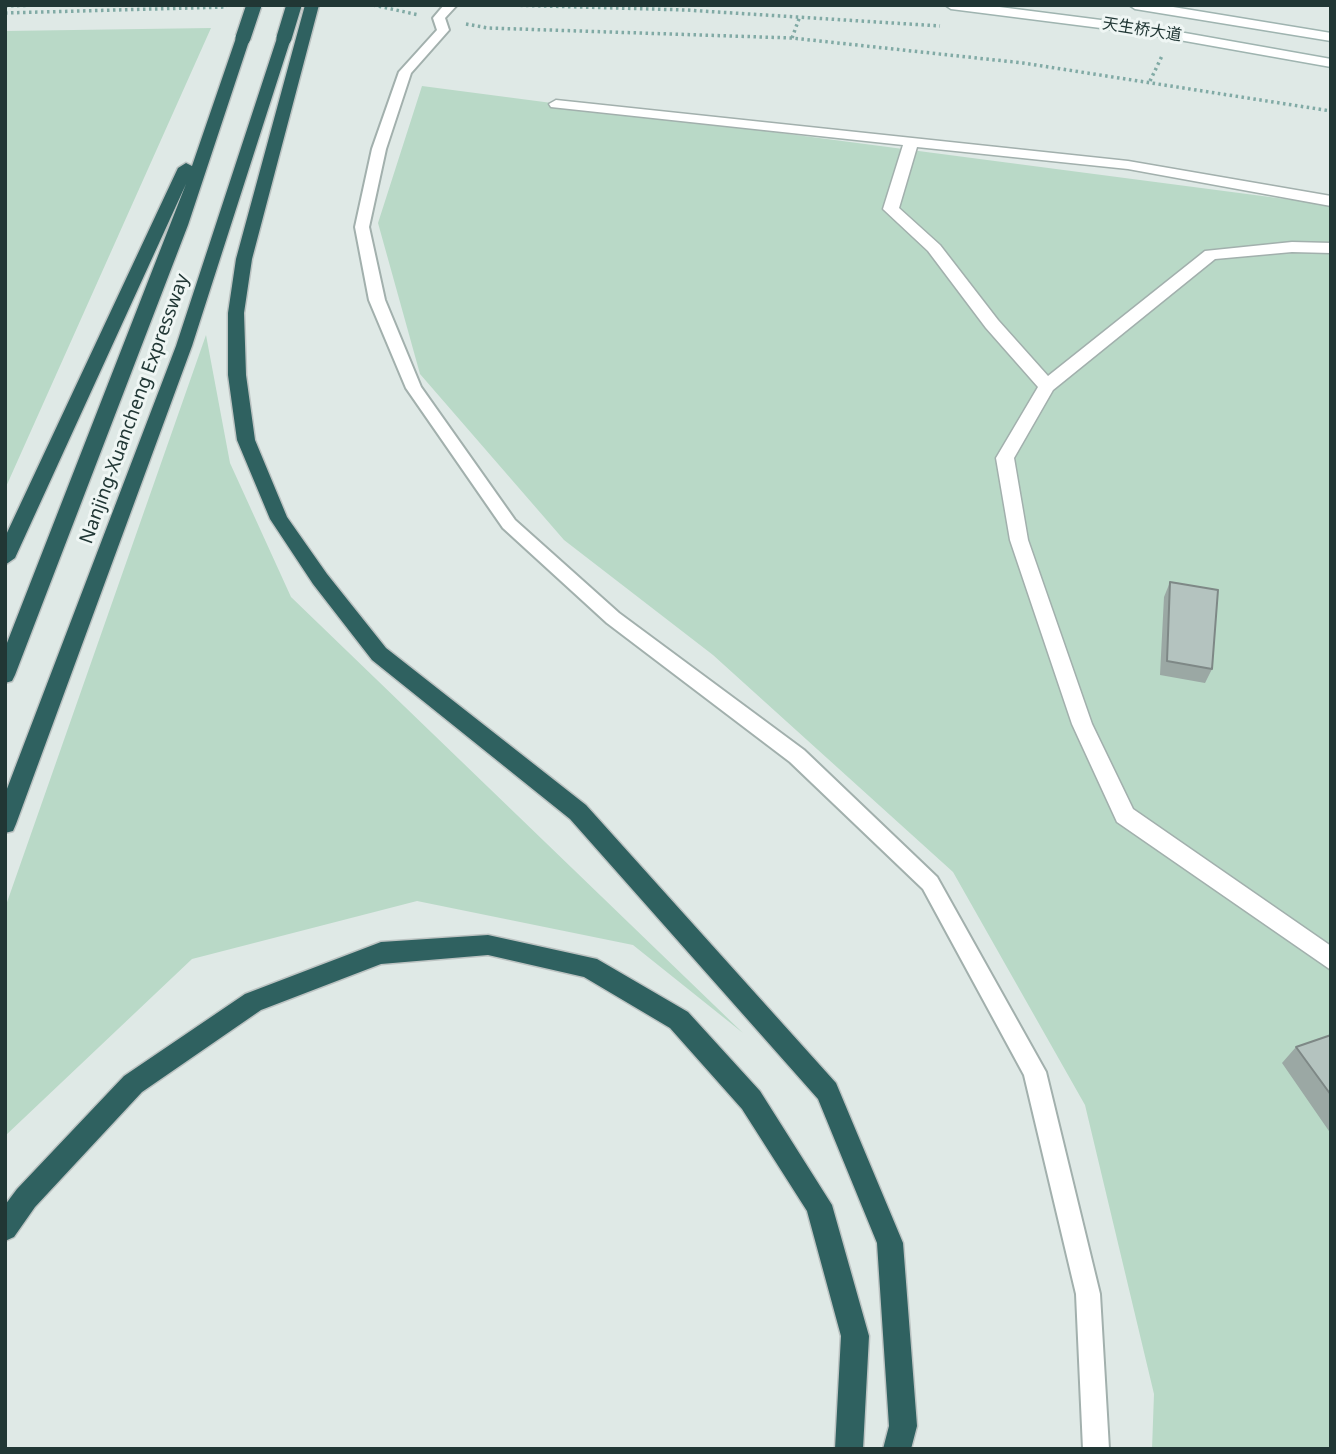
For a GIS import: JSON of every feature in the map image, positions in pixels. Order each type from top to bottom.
[{"type":"highway","name":"Nanjing-Xuancheng Expressway","points":[[5,675],[180,225],[254,5]]},
{"type":"highway","name":"Nanjing-Xuancheng Expressway","points":[[5,824],[184,346],[295,38],[293,5]]},
{"type":"highway","points":[[312,5],[295,38],[244,259],[236,313],[237,375],[246,440],[279,519],[320,579],[379,654],[578,813],[827,1091],[890,1243],[903,1426],[897,1449]]},
{"type":"highway","points":[[5,558],[230,74]]},
{"type":"highway","points":[[5,1228],[26,1198],[133,1084],[253,1002],[381,953],[488,945],[589,967],[679,1020],[751,1100],[819,1205],[855,1336],[849,1449]]},
{"type":"street","name":"天生桥大道","points":[[951,5],[1140,29],[1331,63]]},
{"type":"street","name":"天生桥大道","points":[[1135,5],[1331,37]]},
{"type":"street","points":[[555,104],[1128,165],[1331,201]]},
{"type":"street","points":[[911,143],[891,209],[934,247],[992,324],[1047,386]]},
{"type":"street","points":[[1331,248],[1292,247],[1211,254],[1047,386],[1005,457],[1019,540],[1082,723],[1125,816],[1331,959]]},
{"type":"lane","points":[[445,12],[443,30],[405,72],[379,149],[362,227],[377,300],[414,388],[509,524],[613,618],[797,756],[930,883],[1035,1072],[1088,1294],[1096,1449]]},
{"type":"path","points":[[5,6],[43,5]]},
{"type":"path","points":[[373,5],[445,12],[488,28],[792,38],[1150,81],[1331,111]]},
{"type":"path","points":[[508,5],[800,16],[953,28]]},
{"type":"path","points":[[5,13],[232,7]]},
{"type":"path","points":[[792,38],[800,16]]},
{"type":"path","points":[[1150,53],[1169,56]]},
{"type":"path","points":[[1150,81],[1163,55]]},
{"type":"green space","points":[[211,28],[5,489],[5,31]]},
{"type":"green space","points":[[422,86],[1331,205],[1331,1449],[1152,1449],[1154,1394],[1085,1105],[953,872],[713,655],[564,540],[420,374],[378,223]]},
{"type":"green space","points":[[206,335],[230,463],[291,597],[743,1033],[633,945],[417,901],[192,959],[5,1136],[5,908]]},
{"type":"building","points":[[1170,582],[1218,590],[1212,669],[1167,661]]},
{"type":"building","points":[[1331,1035],[1331,1095],[1296,1047]]}]
